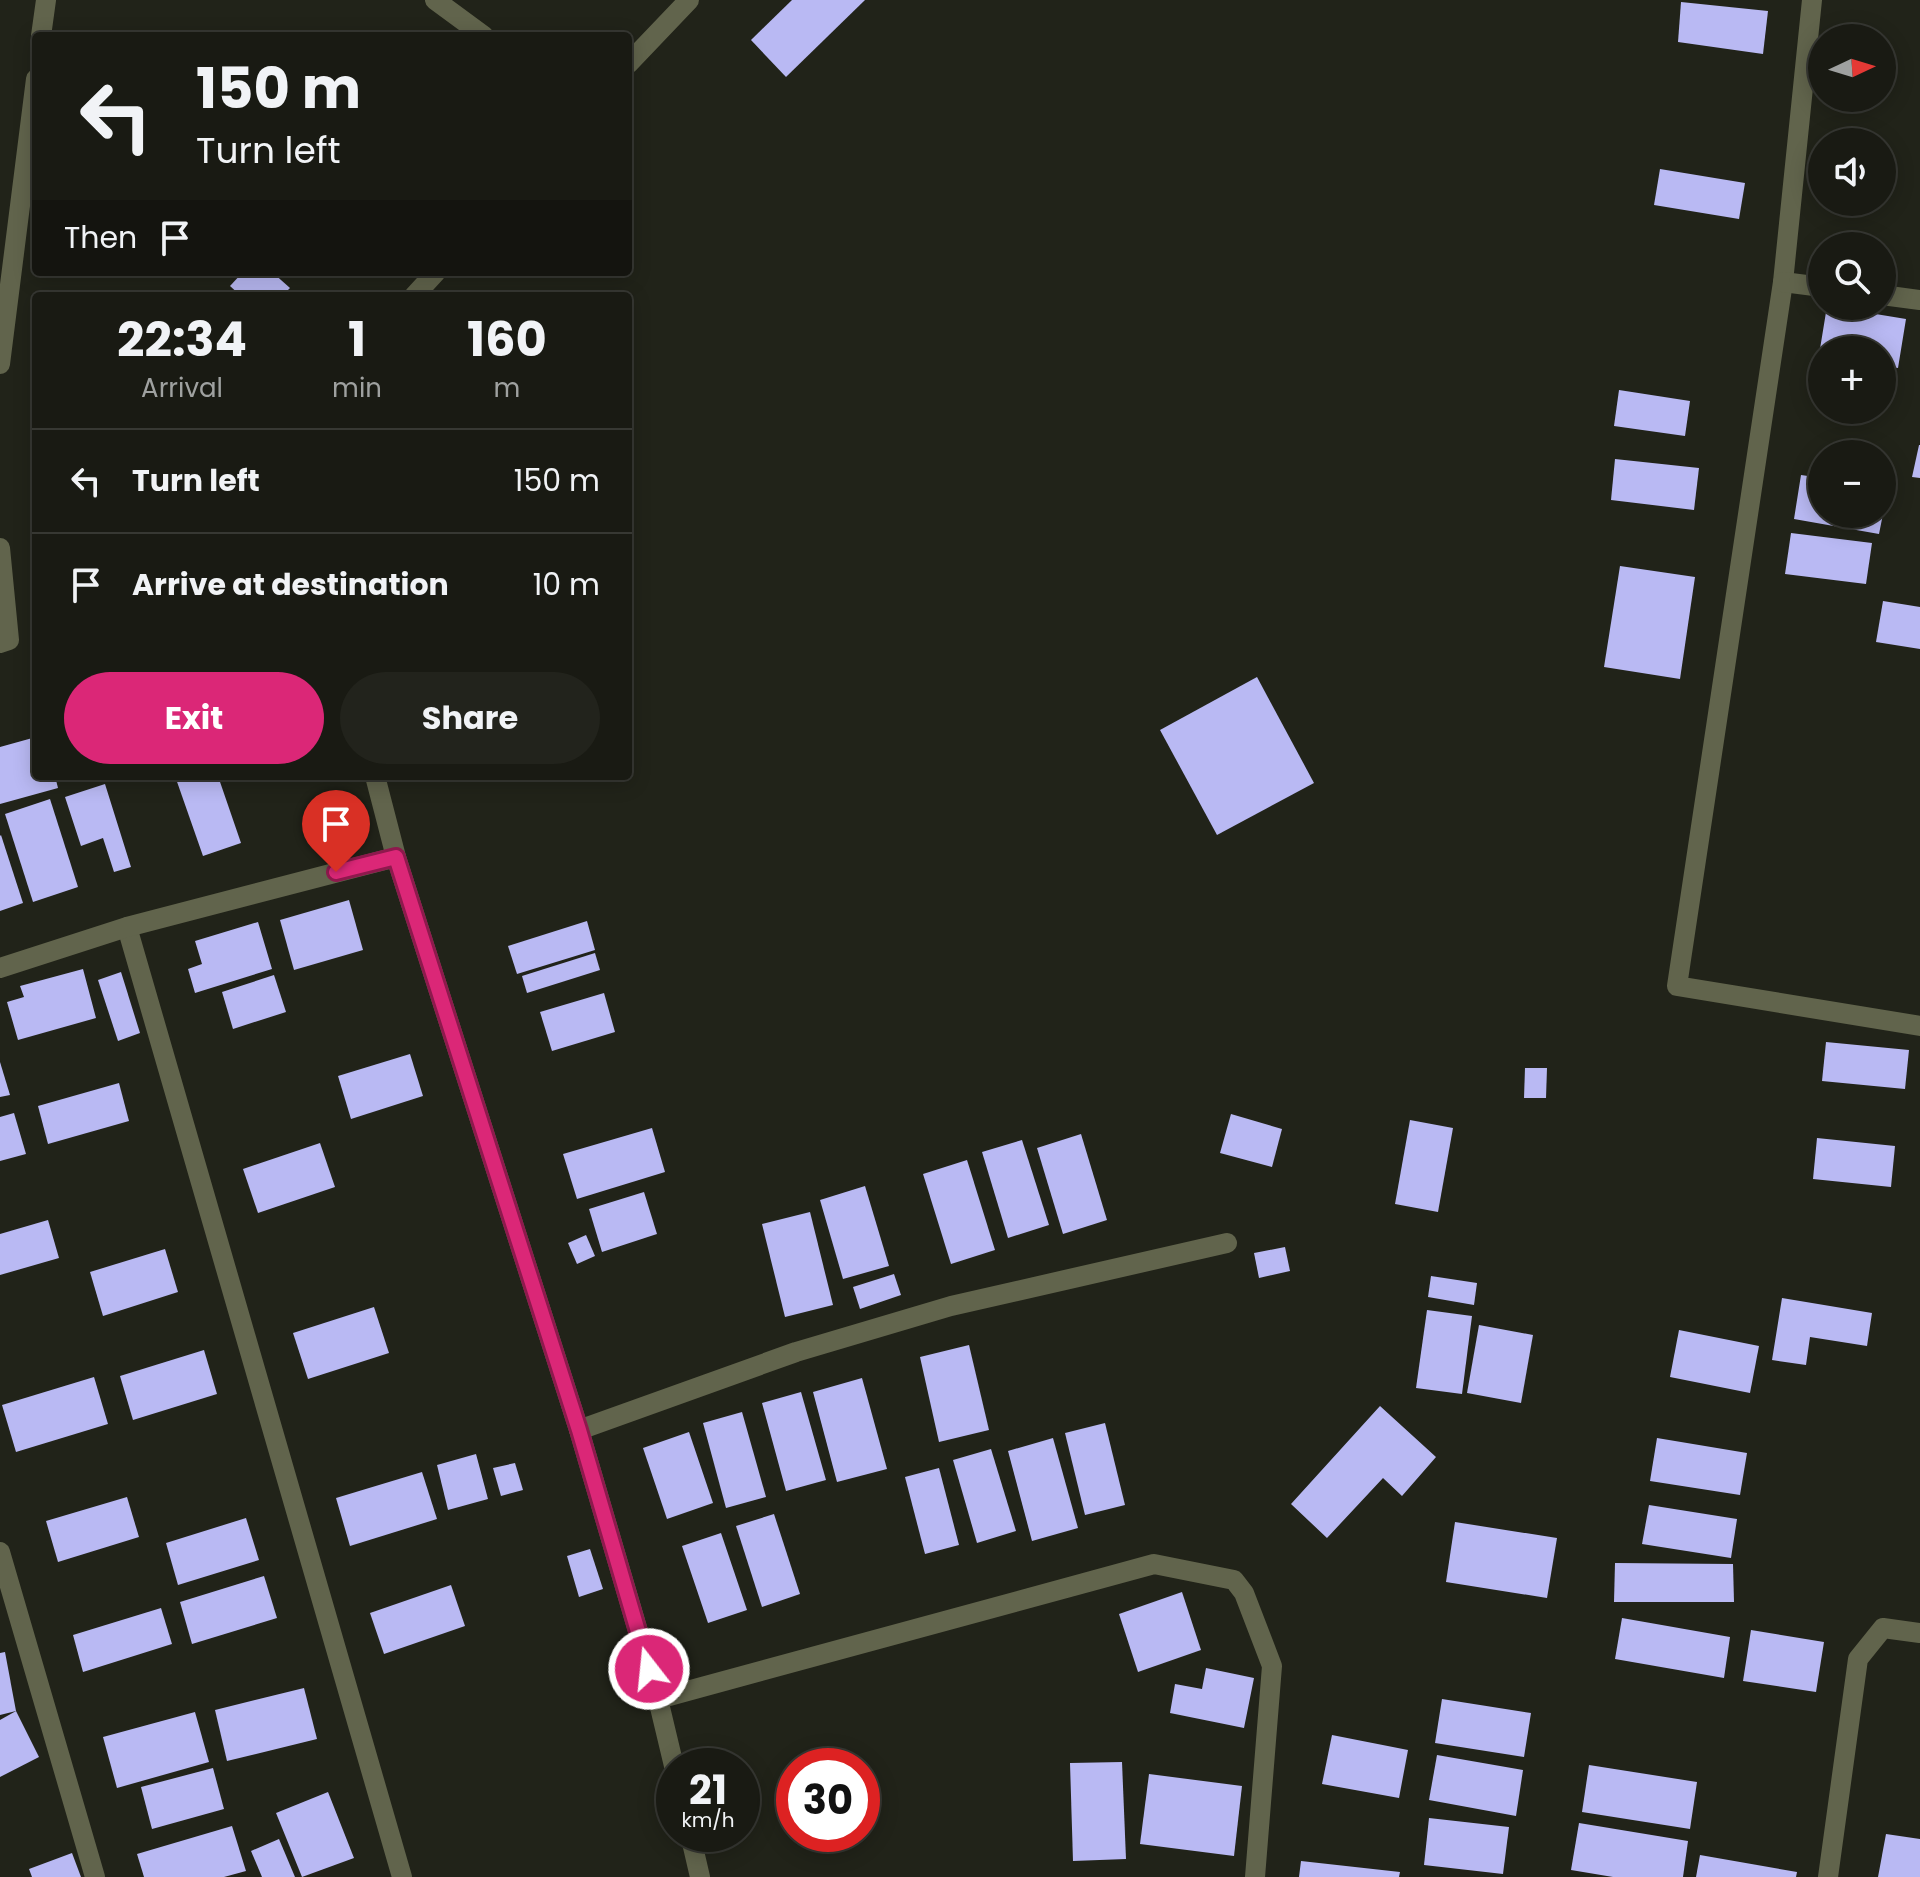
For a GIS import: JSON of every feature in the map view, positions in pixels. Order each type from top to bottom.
[{"type":"street","points":[[42,32],[46,0]]},
{"type":"street","points":[[435,0],[479,32]]},
{"type":"street","points":[[632,60],[689,0]]},
{"type":"street","points":[[1812,0],[1783,282],[1677,986],[1920,1026]]},
{"type":"street","points":[[0,364],[32,111]]},
{"type":"street","points":[[418,292],[432,276]]},
{"type":"street","points":[[1783,282],[1808,285]]},
{"type":"street","points":[[1896,297],[1920,300]]},
{"type":"street","points":[[0,548],[9,640],[0,643]]},
{"type":"street","points":[[376,780],[396,857],[579,1430],[670,1748]]},
{"type":"street","points":[[0,968],[127,927],[396,857]]},
{"type":"street","points":[[127,927],[402,1877]]},
{"type":"street","points":[[579,1430],[796,1352],[951,1306],[1227,1243]]},
{"type":"street","points":[[0,1552],[95,1877]]},
{"type":"street","points":[[658,1699],[1154,1564],[1234,1580],[1244,1593],[1272,1666],[1255,1877]]},
{"type":"street","points":[[1828,1877],[1858,1659],[1883,1628],[1920,1633]]},
{"type":"street","points":[[694,1852],[700,1877]]},
{"type":"building","points":[[792,0],[865,0],[786,77],[751,40]]},
{"type":"building","points":[[1681,2],[1768,11],[1763,54],[1678,42]]},
{"type":"building","points":[[1660,169],[1745,183],[1739,219],[1654,205]]},
{"type":"building","points":[[239,276],[276,276],[290,288],[286,292],[237,292],[230,286]]},
{"type":"building","points":[[1906,319],[1898,368],[1896,336],[1822,336],[1825,320]]},
{"type":"building","points":[[1619,390],[1690,401],[1685,436],[1614,426]]},
{"type":"building","points":[[1920,445],[1920,478],[1912,477]]},
{"type":"building","points":[[1615,459],[1699,468],[1694,510],[1611,500]]},
{"type":"building","points":[[1801,475],[1808,476],[1808,521],[1794,519]]},
{"type":"building","points":[[1845,528],[1880,528],[1879,534]]},
{"type":"building","points":[[1791,533],[1872,543],[1866,584],[1785,574]]},
{"type":"building","points":[[1620,566],[1695,577],[1680,679],[1604,667]]},
{"type":"building","points":[[1883,601],[1920,607],[1920,649],[1876,642]]},
{"type":"building","points":[[1257,677],[1314,783],[1217,835],[1160,730]]},
{"type":"building","points":[[32,738],[32,780],[56,780],[58,788],[0,804],[0,747]]},
{"type":"building","points":[[176,780],[219,780],[241,843],[203,856]]},
{"type":"building","points":[[105,784],[131,867],[114,872],[103,838],[81,846],[65,797]]},
{"type":"building","points":[[50,799],[78,887],[33,902],[5,814]]},
{"type":"building","points":[[0,836],[23,903],[0,911]]},
{"type":"building","points":[[349,900],[363,950],[294,970],[280,920]]},
{"type":"building","points":[[587,921],[595,950],[517,974],[508,946]]},
{"type":"building","points":[[258,922],[272,969],[195,993],[188,969],[202,964],[195,941]]},
{"type":"building","points":[[595,953],[600,970],[527,993],[522,976]]},
{"type":"building","points":[[83,969],[96,1018],[18,1040],[7,1002],[24,997],[20,986]]},
{"type":"building","points":[[121,972],[140,1033],[118,1041],[98,980]]},
{"type":"building","points":[[274,975],[286,1012],[233,1029],[222,992]]},
{"type":"building","points":[[604,993],[615,1032],[552,1051],[540,1012]]},
{"type":"building","points":[[1826,1042],[1909,1050],[1905,1089],[1822,1081]]},
{"type":"building","points":[[410,1054],[423,1096],[351,1119],[338,1076]]},
{"type":"building","points":[[0,1062],[10,1095],[0,1097]]},
{"type":"building","points":[[1525,1068],[1547,1068],[1546,1098],[1524,1098]]},
{"type":"building","points":[[119,1083],[129,1121],[48,1144],[38,1106]]},
{"type":"building","points":[[14,1113],[26,1154],[0,1161],[0,1117]]},
{"type":"building","points":[[1231,1114],[1282,1129],[1272,1167],[1220,1153]]},
{"type":"building","points":[[1410,1120],[1453,1128],[1438,1212],[1395,1204]]},
{"type":"building","points":[[652,1128],[665,1172],[577,1199],[563,1154]]},
{"type":"building","points":[[1081,1134],[1107,1220],[1063,1234],[1037,1148]]},
{"type":"building","points":[[1817,1138],[1895,1146],[1891,1187],[1813,1179]]},
{"type":"building","points":[[1022,1140],[1049,1225],[1008,1238],[982,1152]]},
{"type":"building","points":[[320,1143],[335,1187],[258,1213],[243,1169]]},
{"type":"building","points":[[967,1160],[995,1250],[951,1264],[923,1174]]},
{"type":"building","points":[[865,1186],[889,1266],[843,1279],[820,1200]]},
{"type":"building","points":[[644,1192],[657,1234],[602,1252],[589,1209]]},
{"type":"building","points":[[810,1212],[833,1305],[785,1317],[762,1224]]},
{"type":"building","points":[[48,1220],[59,1258],[0,1275],[0,1234]]},
{"type":"building","points":[[586,1235],[595,1256],[577,1264],[568,1243]]},
{"type":"building","points":[[1285,1247],[1290,1271],[1259,1278],[1254,1253]]},
{"type":"building","points":[[165,1249],[178,1292],[103,1316],[90,1272]]},
{"type":"building","points":[[894,1274],[901,1295],[860,1309],[853,1287]]},
{"type":"building","points":[[1431,1276],[1477,1283],[1474,1305],[1428,1297]]},
{"type":"building","points":[[1782,1298],[1872,1313],[1867,1346],[1810,1337],[1806,1365],[1772,1360]]},
{"type":"building","points":[[374,1307],[389,1353],[308,1379],[293,1333]]},
{"type":"building","points":[[1427,1310],[1472,1316],[1462,1394],[1416,1388]]},
{"type":"building","points":[[1479,1325],[1533,1335],[1521,1403],[1467,1393]]},
{"type":"building","points":[[1679,1330],[1759,1346],[1750,1393],[1670,1377]]},
{"type":"building","points":[[969,1345],[989,1430],[939,1442],[920,1357]]},
{"type":"building","points":[[204,1350],[217,1394],[133,1420],[120,1376]]},
{"type":"building","points":[[94,1377],[108,1424],[16,1452],[2,1405]]},
{"type":"building","points":[[862,1378],[887,1469],[837,1482],[813,1392]]},
{"type":"building","points":[[801,1392],[826,1480],[786,1491],[762,1403]]},
{"type":"building","points":[[1380,1406],[1436,1457],[1402,1496],[1383,1478],[1327,1538],[1291,1504]]},
{"type":"building","points":[[742,1412],[766,1497],[726,1508],[703,1423]]},
{"type":"building","points":[[1105,1423],[1125,1505],[1085,1515],[1065,1433]]},
{"type":"building","points":[[689,1432],[713,1503],[667,1519],[643,1448]]},
{"type":"building","points":[[1053,1438],[1078,1528],[1032,1541],[1008,1451]]},
{"type":"building","points":[[1657,1438],[1747,1453],[1740,1495],[1650,1481]]},
{"type":"building","points":[[991,1449],[1016,1531],[977,1543],[953,1460]]},
{"type":"building","points":[[476,1454],[488,1499],[448,1510],[437,1465]]},
{"type":"building","points":[[515,1463],[523,1490],[501,1496],[493,1468]]},
{"type":"building","points":[[939,1468],[959,1545],[925,1554],[905,1477]]},
{"type":"building","points":[[422,1472],[437,1519],[350,1546],[336,1498]]},
{"type":"building","points":[[127,1497],[139,1537],[58,1562],[46,1521]]},
{"type":"building","points":[[1649,1505],[1737,1519],[1731,1558],[1642,1544]]},
{"type":"building","points":[[774,1514],[800,1594],[762,1607],[736,1526]]},
{"type":"building","points":[[246,1518],[259,1560],[178,1585],[166,1543]]},
{"type":"building","points":[[1455,1522],[1557,1538],[1547,1598],[1446,1582]]},
{"type":"building","points":[[721,1533],[747,1610],[708,1623],[682,1546]]},
{"type":"building","points":[[590,1549],[603,1589],[579,1597],[567,1556]]},
{"type":"building","points":[[1615,1563],[1733,1564],[1734,1602],[1614,1602]]},
{"type":"building","points":[[264,1576],[277,1618],[192,1644],[180,1602]]},
{"type":"building","points":[[451,1585],[465,1626],[384,1654],[370,1613]]},
{"type":"building","points":[[1182,1592],[1201,1650],[1138,1672],[1119,1614]]},
{"type":"building","points":[[161,1608],[172,1644],[83,1672],[73,1635]]},
{"type":"building","points":[[1622,1618],[1730,1637],[1724,1678],[1615,1659]]},
{"type":"building","points":[[1751,1630],[1824,1642],[1816,1692],[1743,1681]]},
{"type":"building","points":[[5,1652],[16,1711],[0,1715],[0,1653]]},
{"type":"building","points":[[1206,1668],[1254,1678],[1244,1728],[1170,1713],[1175,1684],[1202,1689]]},
{"type":"building","points":[[304,1688],[317,1739],[227,1761],[215,1710]]},
{"type":"building","points":[[1442,1699],[1531,1713],[1524,1757],[1435,1743]]},
{"type":"building","points":[[16,1711],[39,1757],[0,1777],[0,1720]]},
{"type":"building","points":[[195,1712],[209,1762],[117,1788],[103,1737]]},
{"type":"building","points":[[1332,1735],[1408,1750],[1399,1798],[1322,1784]]},
{"type":"building","points":[[1437,1755],[1523,1770],[1516,1816],[1429,1800]]},
{"type":"building","points":[[1122,1762],[1126,1859],[1073,1861],[1070,1763]]},
{"type":"building","points":[[1589,1765],[1697,1782],[1690,1829],[1582,1812]]},
{"type":"building","points":[[213,1768],[224,1809],[152,1829],[141,1787]]},
{"type":"building","points":[[1149,1774],[1242,1786],[1234,1856],[1140,1844]]},
{"type":"building","points":[[328,1792],[354,1858],[302,1877],[276,1813]]},
{"type":"building","points":[[1429,1818],[1509,1827],[1503,1874],[1424,1865]]},
{"type":"building","points":[[1579,1823],[1688,1841],[1683,1877],[1613,1877],[1571,1870]]},
{"type":"building","points":[[232,1826],[246,1871],[224,1877],[144,1877],[137,1854]]},
{"type":"building","points":[[1886,1834],[1920,1839],[1920,1877],[1878,1877]]},
{"type":"building","points":[[279,1839],[295,1877],[262,1877],[251,1851]]},
{"type":"building","points":[[72,1853],[81,1877],[32,1877],[29,1869]]},
{"type":"building","points":[[1700,1855],[1797,1872],[1796,1877],[1696,1877]]},
{"type":"building","points":[[1301,1861],[1400,1872],[1399,1877],[1299,1877]]},
{"type":"route","points":[[336,872],[396,857],[579,1430],[649,1669]]}]
